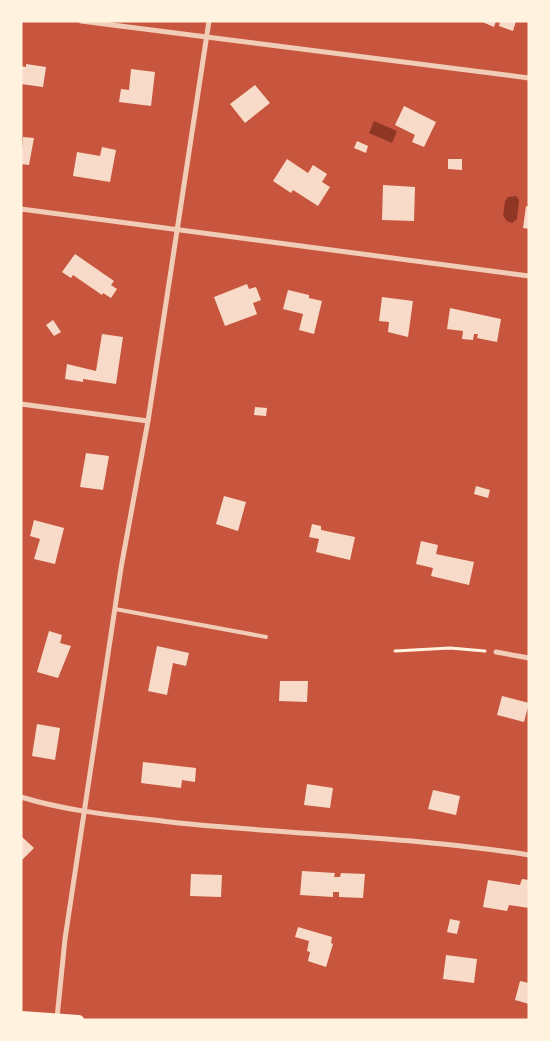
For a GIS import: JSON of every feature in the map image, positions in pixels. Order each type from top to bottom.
[{"type":"main road","points":[[21,1016],[79,1020]]},
{"type":"street","points":[[81,21],[529,78]]},
{"type":"street","points":[[57,1018],[65,938],[84,812],[115,610],[148,421],[209,21]]},
{"type":"street","points":[[21,208],[529,276]]},
{"type":"street","points":[[21,404],[148,421]]},
{"type":"street","points":[[496,652],[529,658]]},
{"type":"street","points":[[21,797],[84,812],[242,829],[418,841],[529,855]]},
{"type":"lane","points":[[115,610],[266,638]]},
{"type":"path","points":[[395,651],[450,648],[496,652]]},
{"type":"shaded area","points":[[374,121],[397,131],[392,143],[369,133]]},
{"type":"shaded area","points":[[516,196],[519,200],[517,219],[512,223],[503,216],[505,201],[508,197]]},
{"type":"building","points":[[480,21],[496,21],[494,27]]},
{"type":"building","points":[[500,21],[516,21],[513,31],[499,26]]},
{"type":"building","points":[[26,64],[46,67],[43,87],[21,84],[21,66],[26,67]]},
{"type":"building","points":[[131,69],[155,72],[151,106],[119,102],[121,89],[129,90]]},
{"type":"building","points":[[255,85],[270,103],[245,123],[230,104]]},
{"type":"building","points":[[404,106],[436,122],[424,147],[412,142],[415,135],[395,125]]},
{"type":"building","points":[[23,137],[34,138],[29,165],[21,164]]},
{"type":"building","points":[[357,141],[368,146],[366,153],[354,148]]},
{"type":"building","points":[[102,147],[116,150],[110,182],[73,176],[77,152],[100,156]]},
{"type":"building","points":[[287,159],[308,173],[313,165],[327,174],[322,182],[330,187],[318,206],[293,190],[291,193],[273,181]]},
{"type":"building","points":[[448,159],[462,159],[462,170],[448,169]]},
{"type":"building","points":[[383,185],[415,187],[414,221],[382,220]]},
{"type":"building","points":[[526,206],[529,207],[529,229],[523,228]]},
{"type":"building","points":[[75,254],[114,281],[111,285],[117,289],[111,298],[103,293],[102,295],[73,275],[71,278],[62,272]]},
{"type":"building","points":[[247,284],[249,289],[256,287],[261,300],[253,303],[257,314],[225,326],[214,297]]},
{"type":"building","points":[[288,290],[309,295],[309,298],[322,301],[314,334],[299,330],[303,314],[283,309]]},
{"type":"building","points":[[382,297],[413,301],[408,337],[388,332],[389,322],[379,321]]},
{"type":"building","points":[[450,308],[501,319],[497,342],[477,338],[478,334],[474,334],[473,340],[462,339],[463,331],[447,329]]},
{"type":"building","points":[[53,320],[61,332],[54,336],[46,325]]},
{"type":"building","points":[[102,334],[123,337],[116,384],[83,379],[83,382],[65,379],[67,364],[96,371]]},
{"type":"building","points":[[255,407],[267,408],[266,416],[254,415]]},
{"type":"building","points":[[86,453],[109,456],[103,490],[80,487]]},
{"type":"building","points":[[476,486],[490,490],[488,498],[474,494]]},
{"type":"building","points":[[224,496],[246,502],[238,531],[216,524]]},
{"type":"building","points":[[34,520],[64,528],[55,564],[34,559],[40,539],[30,536]]},
{"type":"building","points":[[312,524],[321,526],[321,530],[355,537],[350,560],[316,552],[319,539],[309,537]]},
{"type":"building","points":[[421,541],[438,545],[436,554],[474,562],[469,585],[431,576],[433,568],[416,564]]},
{"type":"building","points":[[49,631],[62,635],[60,643],[71,646],[58,678],[37,672]]},
{"type":"building","points":[[157,646],[189,653],[186,666],[173,663],[167,695],[148,691]]},
{"type":"building","points":[[280,681],[308,681],[307,702],[279,701]]},
{"type":"building","points":[[502,696],[529,703],[524,722],[497,715]]},
{"type":"building","points":[[37,724],[60,728],[55,760],[32,756]]},
{"type":"building","points":[[143,762],[196,768],[195,782],[182,780],[181,788],[141,783]]},
{"type":"building","points":[[307,784],[333,788],[330,808],[304,805]]},
{"type":"building","points":[[433,790],[460,796],[456,815],[428,809]]},
{"type":"building","points":[[21,836],[34,848],[21,861]]},
{"type":"building","points":[[302,871],[335,873],[334,877],[340,877],[341,873],[365,874],[363,898],[339,897],[339,892],[333,892],[333,897],[300,895]]},
{"type":"building","points":[[191,874],[222,875],[221,897],[190,896]]},
{"type":"building","points":[[522,879],[529,880],[529,908],[509,905],[507,911],[483,907],[488,880],[520,885]]},
{"type":"building","points":[[450,919],[460,921],[457,934],[447,932]]},
{"type":"building","points":[[298,927],[332,937],[331,943],[333,944],[326,967],[308,961],[310,952],[307,951],[309,941],[295,937]]},
{"type":"building","points":[[446,955],[477,959],[474,983],[443,979]]},
{"type":"building","points":[[520,981],[529,983],[529,1004],[515,1000]]}]
